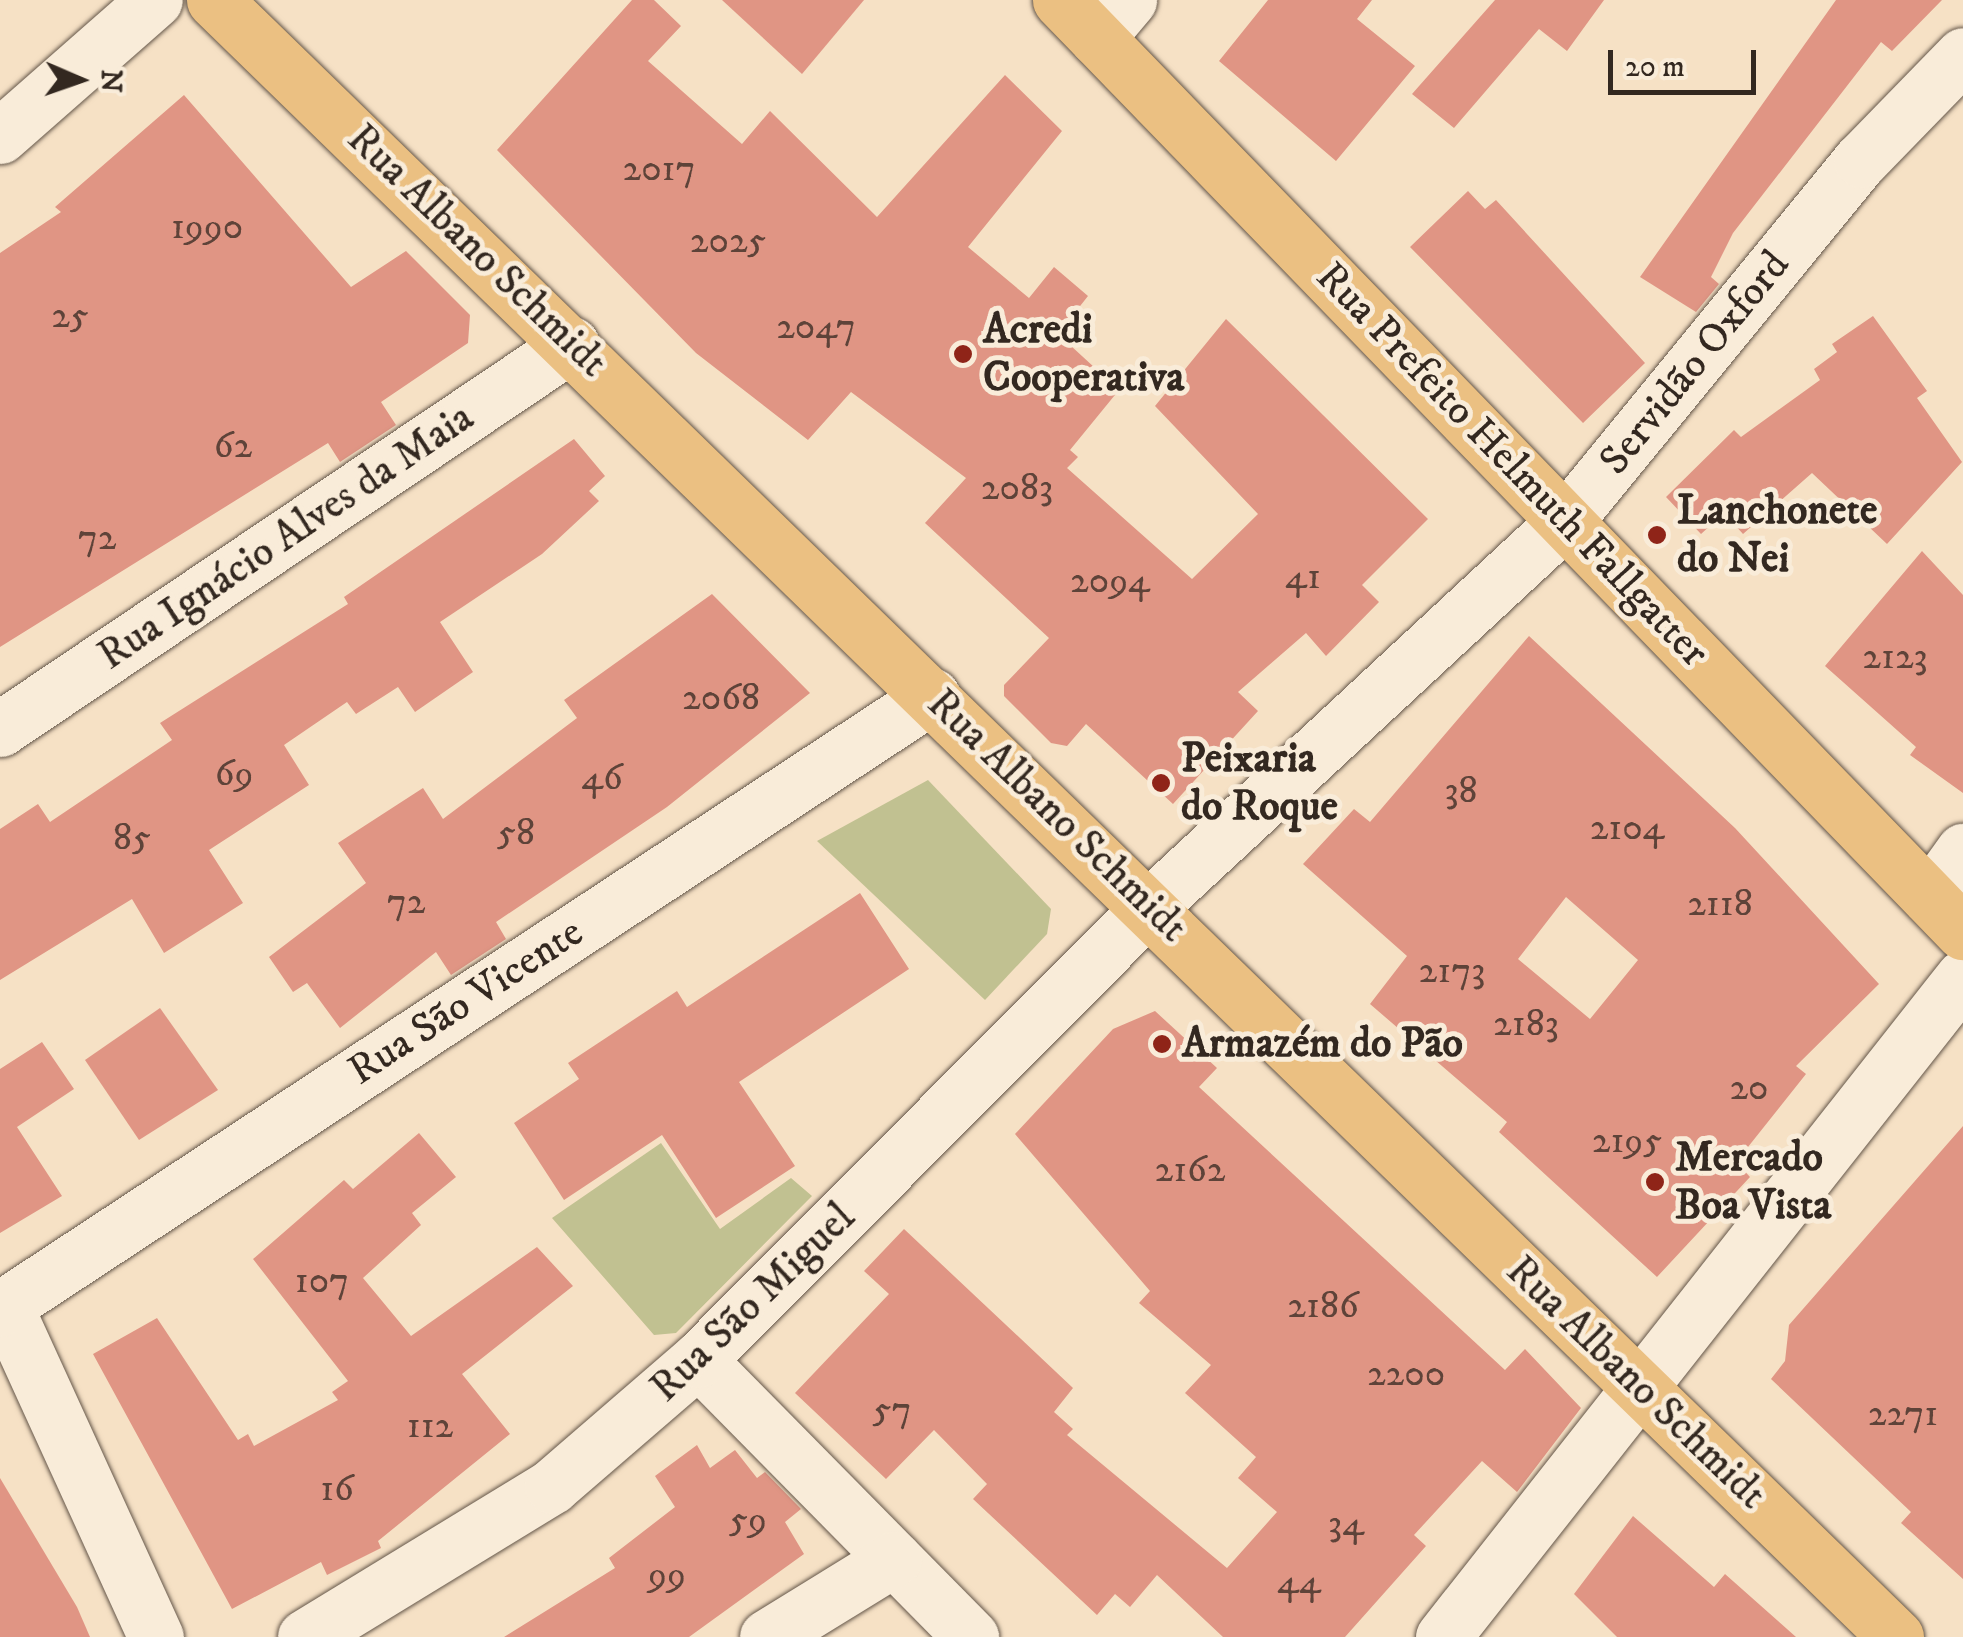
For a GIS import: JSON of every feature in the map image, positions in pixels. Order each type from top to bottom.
[{"type":"main road","name":"Rua Albano Schmidt","points":[[214,0],[1151,905],[1896,1637]]},
{"type":"main road","name":"Rua Prefeito Helmuth Fallgatter","points":[[1095,13],[1566,520],[1946,914]]},
{"type":"street","points":[[0,136],[155,0]]},
{"type":"street","name":"Servidão Oxford","points":[[1151,905],[1566,520],[1861,160],[1963,55]]},
{"type":"street","name":"Rua Ignácio Alves da Maia","points":[[0,730],[572,344]]},
{"type":"street","name":"Rua São Vicente","points":[[2,1307],[932,696]]},
{"type":"street","points":[[1946,914],[1963,851]]},
{"type":"street","name":"Rua São Miguel","points":[[304,1637],[552,1486],[698,1360],[1151,905]]},
{"type":"street","points":[[1444,1637],[1963,977]]},
{"type":"street","points":[[2,1307],[156,1637]]},
{"type":"street","points":[[698,1360],[971,1637]]},
{"type":"street","points":[[767,1637],[894,1559]]},
{"type":"green space","points":[[928,780],[1051,909],[1047,934],[985,1000],[817,841]]},
{"type":"green space","points":[[661,1143],[720,1229],[791,1178],[812,1196],[676,1333],[654,1335],[552,1218]]},
{"type":"building","points":[[632,0],[654,0],[681,26],[648,61],[742,144],[770,111],[877,217],[1005,75],[1062,131],[968,247],[1029,298],[1054,267],[1088,296],[1058,334],[1119,390],[1070,450],[1078,457],[1067,468],[1192,579],[1258,514],[1155,406],[1226,319],[1428,519],[1362,585],[1379,602],[1326,656],[1306,633],[1238,692],[1258,711],[1173,804],[1086,724],[1067,746],[1051,743],[1004,696],[1004,685],[1049,638],[925,523],[966,478],[851,392],[808,440],[696,353],[497,150]]},
{"type":"building","points":[[722,0],[864,0],[802,74]]},
{"type":"building","points":[[1268,0],[1372,0],[1357,19],[1415,66],[1336,161],[1219,61]]},
{"type":"building","points":[[1495,0],[1604,0],[1567,51],[1539,29],[1454,128],[1412,94]]},
{"type":"building","points":[[1836,0],[1942,0],[1892,51],[1881,42],[1733,233],[1711,277],[1719,284],[1696,312],[1640,277]]},
{"type":"building","points":[[184,95],[351,287],[406,251],[470,315],[468,343],[381,402],[396,425],[340,462],[328,443],[0,647],[0,253],[61,212],[55,207]]},
{"type":"building","points":[[1468,191],[1485,209],[1496,200],[1645,363],[1583,423],[1410,247]]},
{"type":"building","points":[[1873,316],[1927,391],[1917,398],[1962,462],[1887,544],[1812,473],[1743,534],[1724,513],[1701,534],[1666,497],[1734,430],[1741,437],[1820,380],[1814,369],[1837,352],[1832,344]]},
{"type":"building","points":[[574,439],[605,476],[589,491],[599,501],[542,554],[440,622],[473,672],[415,712],[398,687],[356,714],[347,702],[284,745],[309,785],[209,850],[243,903],[164,953],[132,899],[0,980],[0,829],[38,804],[50,822],[172,740],[160,723],[348,604],[344,597]]},
{"type":"building","points":[[1922,551],[1963,595],[1963,793],[1910,755],[1916,747],[1825,666]]},
{"type":"building","points":[[712,594],[810,693],[667,807],[496,922],[506,939],[451,975],[436,952],[340,1028],[307,983],[293,992],[269,957],[366,883],[338,843],[423,788],[443,819],[577,718],[564,700]]},
{"type":"building","points":[[1529,636],[1735,828],[1879,984],[1796,1066],[1806,1074],[1736,1162],[1750,1177],[1657,1277],[1499,1132],[1507,1122],[1370,1004],[1407,956],[1303,864],[1354,809],[1370,822]],"holes":[[[1566,897],[1638,960],[1590,1019],[1518,959]]]},
{"type":"building","points":[[860,893],[909,969],[739,1082],[795,1166],[716,1218],[662,1135],[564,1200],[514,1123],[579,1079],[568,1063],[677,991],[687,1007]]},
{"type":"building","points":[[160,1008],[218,1090],[139,1140],[85,1060]]},
{"type":"building","points":[[1155,1011],[1217,1068],[1199,1087],[1505,1370],[1525,1349],[1581,1408],[1517,1492],[1482,1461],[1414,1535],[1426,1546],[1345,1637],[1223,1637],[1157,1575],[1130,1607],[1115,1594],[1097,1615],[973,1499],[987,1484],[934,1430],[886,1479],[795,1393],[889,1294],[864,1271],[904,1229],[1073,1388],[1054,1412],[1073,1429],[1067,1435],[1227,1568],[1277,1512],[1238,1478],[1256,1457],[1185,1393],[1211,1365],[1139,1303],[1150,1291],[1015,1134],[1113,1029]]},
{"type":"building","points":[[42,1042],[74,1089],[17,1127],[62,1196],[0,1233],[0,1069]]},
{"type":"building","points":[[1963,1126],[1963,1579],[1901,1523],[1911,1512],[1771,1379],[1785,1361],[1789,1325]]},
{"type":"building","points":[[419,1133],[456,1177],[412,1213],[421,1225],[363,1278],[411,1336],[537,1247],[573,1286],[462,1374],[510,1434],[378,1541],[381,1548],[327,1575],[321,1562],[232,1609],[93,1354],[157,1318],[238,1440],[248,1434],[254,1446],[338,1400],[332,1392],[348,1381],[253,1259],[344,1180],[353,1189]]},
{"type":"building","points":[[697,1445],[710,1468],[735,1450],[757,1478],[765,1472],[801,1509],[785,1522],[804,1554],[689,1637],[504,1637],[615,1568],[609,1558],[675,1507],[655,1476]]},
{"type":"building","points":[[0,1478],[77,1607],[90,1637],[0,1637]]},
{"type":"building","points":[[1633,1516],[1714,1587],[1725,1574],[1796,1637],[1617,1637],[1574,1594]]},
{"type":"place","name":"Acredi Cooperativa","points":[[963,354]]},
{"type":"place","name":"Lanchonete do Nei","points":[[1657,535]]},
{"type":"place","name":"Peixaria do Roque","points":[[1161,783]]},
{"type":"place","name":"Armazém do Pão","points":[[1162,1044]]},
{"type":"place","name":"Mercado Boa Vista","points":[[1655,1182]]}]
